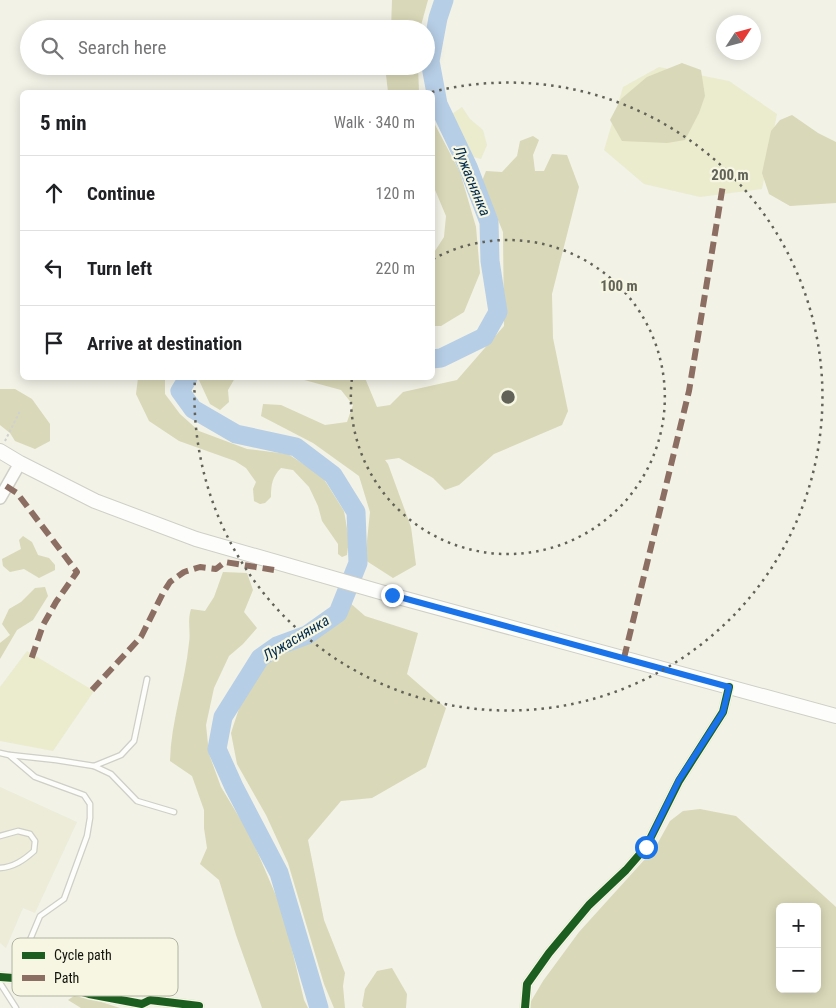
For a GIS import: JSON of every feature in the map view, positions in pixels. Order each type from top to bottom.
[{"type":"main road","points":[[3,445],[20,463],[95,501],[196,539],[392,595],[836,716]]},
{"type":"street","points":[[0,498],[20,463]]},
{"type":"street","points":[[524,1008],[527,984],[549,953],[589,905],[626,870],[646,847],[679,780],[723,712],[729,687]]},
{"type":"street","points":[[100,996],[142,1004],[150,1000],[198,1006]]},
{"type":"lane","points":[[94,766],[121,755],[134,741],[147,678]]},
{"type":"lane","points":[[0,753],[94,766],[111,774],[137,801],[174,812]]},
{"type":"lane","points":[[8,755],[35,777],[84,795],[90,804],[87,836],[64,899],[40,916],[31,938]]},
{"type":"lane","points":[[0,836],[18,831],[30,834],[35,840],[34,851],[26,858],[10,867],[0,868]]},
{"type":"lane","points":[[0,983],[16,1008]]},
{"type":"path","points":[[3,445],[20,411]]},
{"type":"shaded area","points":[[392,0],[428,0],[422,20],[391,20]]},
{"type":"shaded area","points":[[682,63],[701,70],[705,96],[699,113],[685,140],[667,143],[622,141],[610,120],[621,99],[647,77]]},
{"type":"shaded area","points":[[659,67],[729,81],[777,114],[762,189],[700,197],[644,184],[604,150],[623,87]]},
{"type":"shaded area","points":[[386,75],[418,75],[419,90],[388,90]]},
{"type":"shaded area","points":[[462,107],[470,119],[483,130],[487,145],[481,159],[470,156],[452,114]]},
{"type":"shaded area","points":[[792,115],[818,133],[836,142],[836,203],[790,206],[769,194],[762,173],[771,131],[780,120]]},
{"type":"shaded area","points":[[435,125],[460,172],[476,227],[480,273],[464,312],[441,326],[435,326],[435,251],[444,237],[446,216],[435,190]]},
{"type":"shaded area","points":[[533,136],[539,140],[533,155],[535,171],[544,171],[552,154],[567,155],[579,187],[552,294],[553,338],[568,411],[562,425],[494,454],[459,485],[445,490],[433,478],[399,458],[385,460],[411,527],[416,565],[393,578],[365,560],[370,512],[359,476],[313,443],[261,416],[263,404],[281,405],[325,425],[347,422],[353,405],[341,390],[304,380],[366,380],[377,407],[390,405],[403,392],[457,380],[504,326],[503,232],[482,181],[486,171],[502,172],[517,156],[520,141]]},
{"type":"shaded area","points":[[138,380],[165,380],[165,394],[180,414],[199,431],[247,449],[288,454],[322,476],[344,511],[349,540],[347,555],[342,557],[338,554],[338,544],[322,521],[318,506],[309,487],[293,470],[281,468],[273,481],[271,497],[265,503],[260,504],[254,501],[253,489],[256,482],[246,468],[235,461],[179,441],[149,421],[136,394]]},
{"type":"shaded area","points":[[199,380],[234,380],[228,390],[229,402],[220,410],[210,404]]},
{"type":"shaded area","points":[[0,389],[15,389],[32,399],[50,424],[50,441],[35,449],[15,441],[10,433],[0,425]]},
{"type":"shaded area","points":[[23,536],[32,542],[38,555],[49,558],[55,565],[55,570],[39,578],[24,569],[10,572],[3,566],[2,559],[21,549],[19,540]]},
{"type":"shaded area","points":[[223,572],[247,573],[253,590],[244,612],[257,628],[229,656],[214,688],[206,725],[209,754],[221,787],[250,835],[283,912],[304,1000],[308,1008],[262,1008],[219,880],[200,864],[207,848],[204,810],[192,776],[170,761],[173,731],[187,658],[191,609],[205,611],[214,597]]},
{"type":"shaded area","points":[[45,587],[48,596],[33,620],[17,630],[0,659],[0,643],[10,635],[2,624],[9,609],[21,602],[35,588]]},
{"type":"shaded area","points":[[349,602],[365,616],[418,633],[407,674],[446,708],[426,767],[372,798],[341,801],[308,840],[324,920],[345,973],[343,986],[345,1008],[334,1008],[324,984],[288,863],[266,815],[237,764],[231,733],[252,669],[286,645],[319,631]]},
{"type":"shaded area","points":[[27,651],[94,691],[53,751],[0,741],[0,687]]},
{"type":"shaded area","points":[[0,787],[77,822],[35,913],[23,908],[6,948],[0,943]]},
{"type":"shaded area","points":[[700,809],[736,816],[836,907],[836,1008],[527,1008],[543,981],[579,932],[655,848],[670,821],[683,811]]},
{"type":"shaded area","points":[[392,968],[407,994],[406,1008],[364,1008],[362,1006],[365,989],[377,971]]},
{"type":"shaded area","points":[[74,996],[92,999],[120,1008],[81,1008],[68,1000]]},
{"type":"waterway","name":"Лужаснянка","points":[[435,34],[444,0]]},
{"type":"waterway","name":"Лужаснянка","points":[[433,75],[438,104],[468,167],[489,222],[490,261],[498,312],[484,337],[441,358],[435,359]]},
{"type":"waterway","name":"Лужаснянка","points":[[187,380],[180,391],[193,409],[236,434],[296,447],[333,475],[356,512],[358,563],[338,613],[307,635],[277,646],[260,658],[223,717],[217,749],[234,787],[279,873],[319,1008]]},
{"type":"marked path","points":[[624,658],[689,391],[723,185]]},
{"type":"marked path","points":[[6,486],[17,493],[77,572],[43,625],[31,660]]},
{"type":"marked path","points":[[92,690],[141,637],[170,582],[184,572],[200,567],[216,569],[225,562],[274,570]]},
{"type":"cycle path","points":[[525,1008],[527,984],[549,953],[589,905],[626,870],[646,847],[679,781],[723,712],[729,687]]},
{"type":"cycle path","points":[[0,977],[12,978]]},
{"type":"cycle path","points":[[100,996],[142,1004],[150,1000],[199,1006]]},
{"type":"route","points":[[392,595],[729,687],[723,712],[679,780],[646,847]]}]
